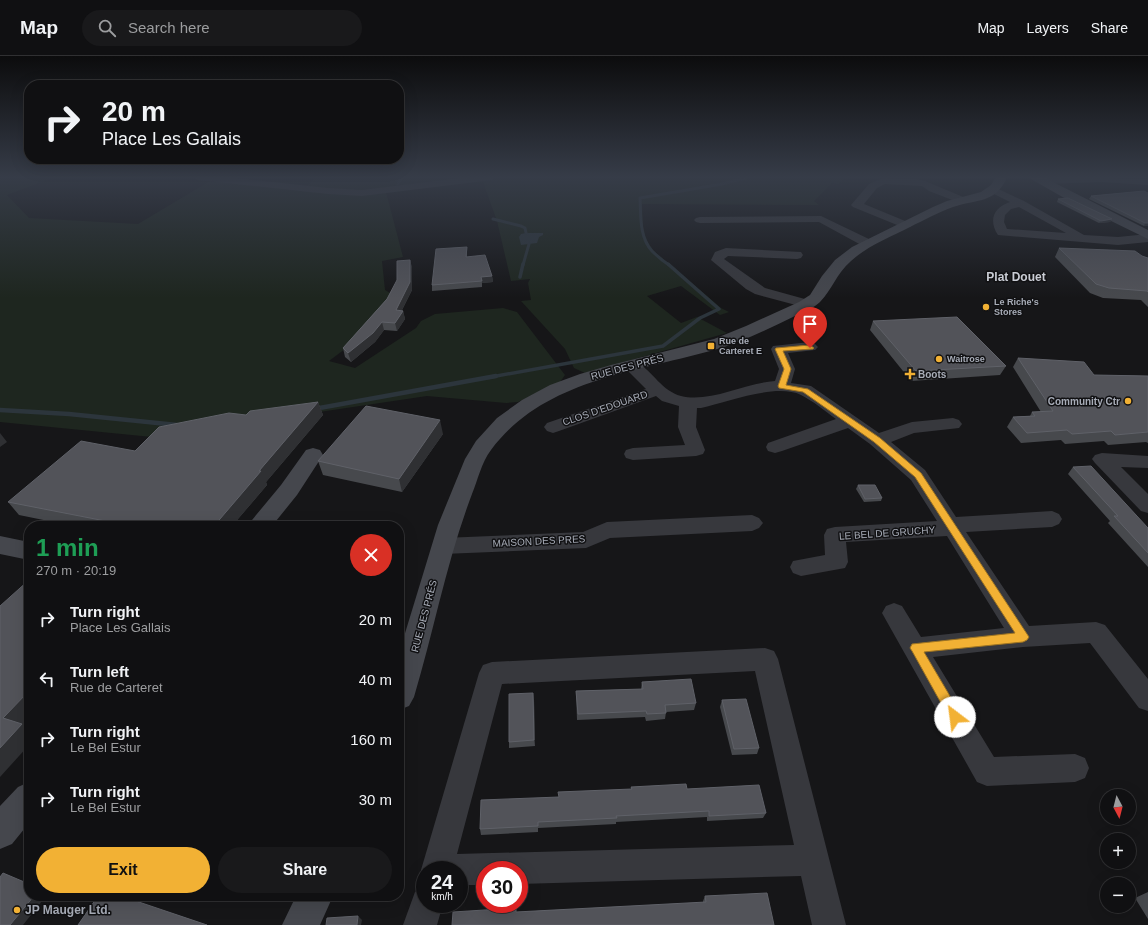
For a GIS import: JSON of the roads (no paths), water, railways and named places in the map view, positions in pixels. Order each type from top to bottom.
[{"type":"main road","name":"RUE DES PRÉS","points":[[404,682],[450,524],[475,460],[483,446],[502,426],[527,406],[544,396],[580,380],[631,365],[711,346],[766,324],[808,304],[815,299],[842,260],[867,243],[921,218]]},
{"type":"main road","points":[[1111,218],[1148,237]]},
{"type":"main road","points":[[263,521],[289,490],[313,455]]},
{"type":"main road","points":[[0,545],[24,550]]},
{"type":"main road","points":[[0,832],[24,804]]},
{"type":"main road","points":[[300,925],[312,901]]},
{"type":"street","points":[[888,218],[906,225]]},
{"type":"street","points":[[999,218],[998,222],[1002,232],[1118,241],[1148,237]]},
{"type":"street","points":[[1046,218],[1083,238]]},
{"type":"street","points":[[700,220],[821,220],[867,243]]},
{"type":"street","points":[[797,255],[726,252],[719,255],[717,260],[751,286],[760,291],[808,304]]},
{"type":"street","points":[[782,386],[787,369],[779,349],[810,348]]},
{"type":"street","points":[[631,365],[658,390],[668,397],[688,403],[714,401],[761,388],[782,386],[805,390],[850,421],[877,440],[918,475],[1023,637]]},
{"type":"street","name":"CLOS D'EDOUARD","points":[[553,427],[658,390]]},
{"type":"street","points":[[633,454],[696,450],[687,427],[688,403]]},
{"type":"street","points":[[775,447],[850,421]]},
{"type":"street","points":[[877,440],[912,428],[953,424]]},
{"type":"street","points":[[1148,462],[1102,460],[1148,506]]},
{"type":"street","points":[[951,526],[1052,519]]},
{"type":"street","name":"MAISON DES PRES","points":[[443,546],[586,540],[607,530],[752,523]]},
{"type":"street","name":"LE BEL DE GRUCHY","points":[[801,567],[837,562],[835,535],[951,526]]},
{"type":"street","points":[[894,613],[916,648],[987,772],[1075,768]]},
{"type":"street","points":[[916,648],[1023,637],[1096,632],[1148,699]]},
{"type":"street","points":[[440,861],[492,673],[765,659],[829,925]]},
{"type":"street","points":[[468,869],[813,860]]},
{"type":"street","points":[[420,925],[424,913]]},
{"type":"waterway","points":[[641,218],[643,233],[648,245],[652,251],[669,265]]},
{"type":"waterway","points":[[493,219],[521,226],[525,228],[526,233]]},
{"type":"waterway","points":[[523,265],[529,244]]},
{"type":"waterway","points":[[520,277],[523,264]]},
{"type":"waterway","points":[[491,377],[663,346],[700,318],[719,309],[668,264]]},
{"type":"waterway","points":[[314,409],[496,376]]},
{"type":"waterway","points":[[0,410],[69,414],[177,425]]},
{"type":"place","name":"Le Riche's Stores","points":[[986,307]]},
{"type":"place","name":"Rue de Carteret E","points":[[711,346]]},
{"type":"place","name":"Waitrose","points":[[939,359]]},
{"type":"place","name":"Boots","points":[[910,374]]},
{"type":"place","name":"Community Ctr","points":[[1128,401]]},
{"type":"place","name":"JP Mauger Ltd.","points":[[17,910]]},
{"type":"district","name":"Plat Douet","points":[[1016,277]]}]
